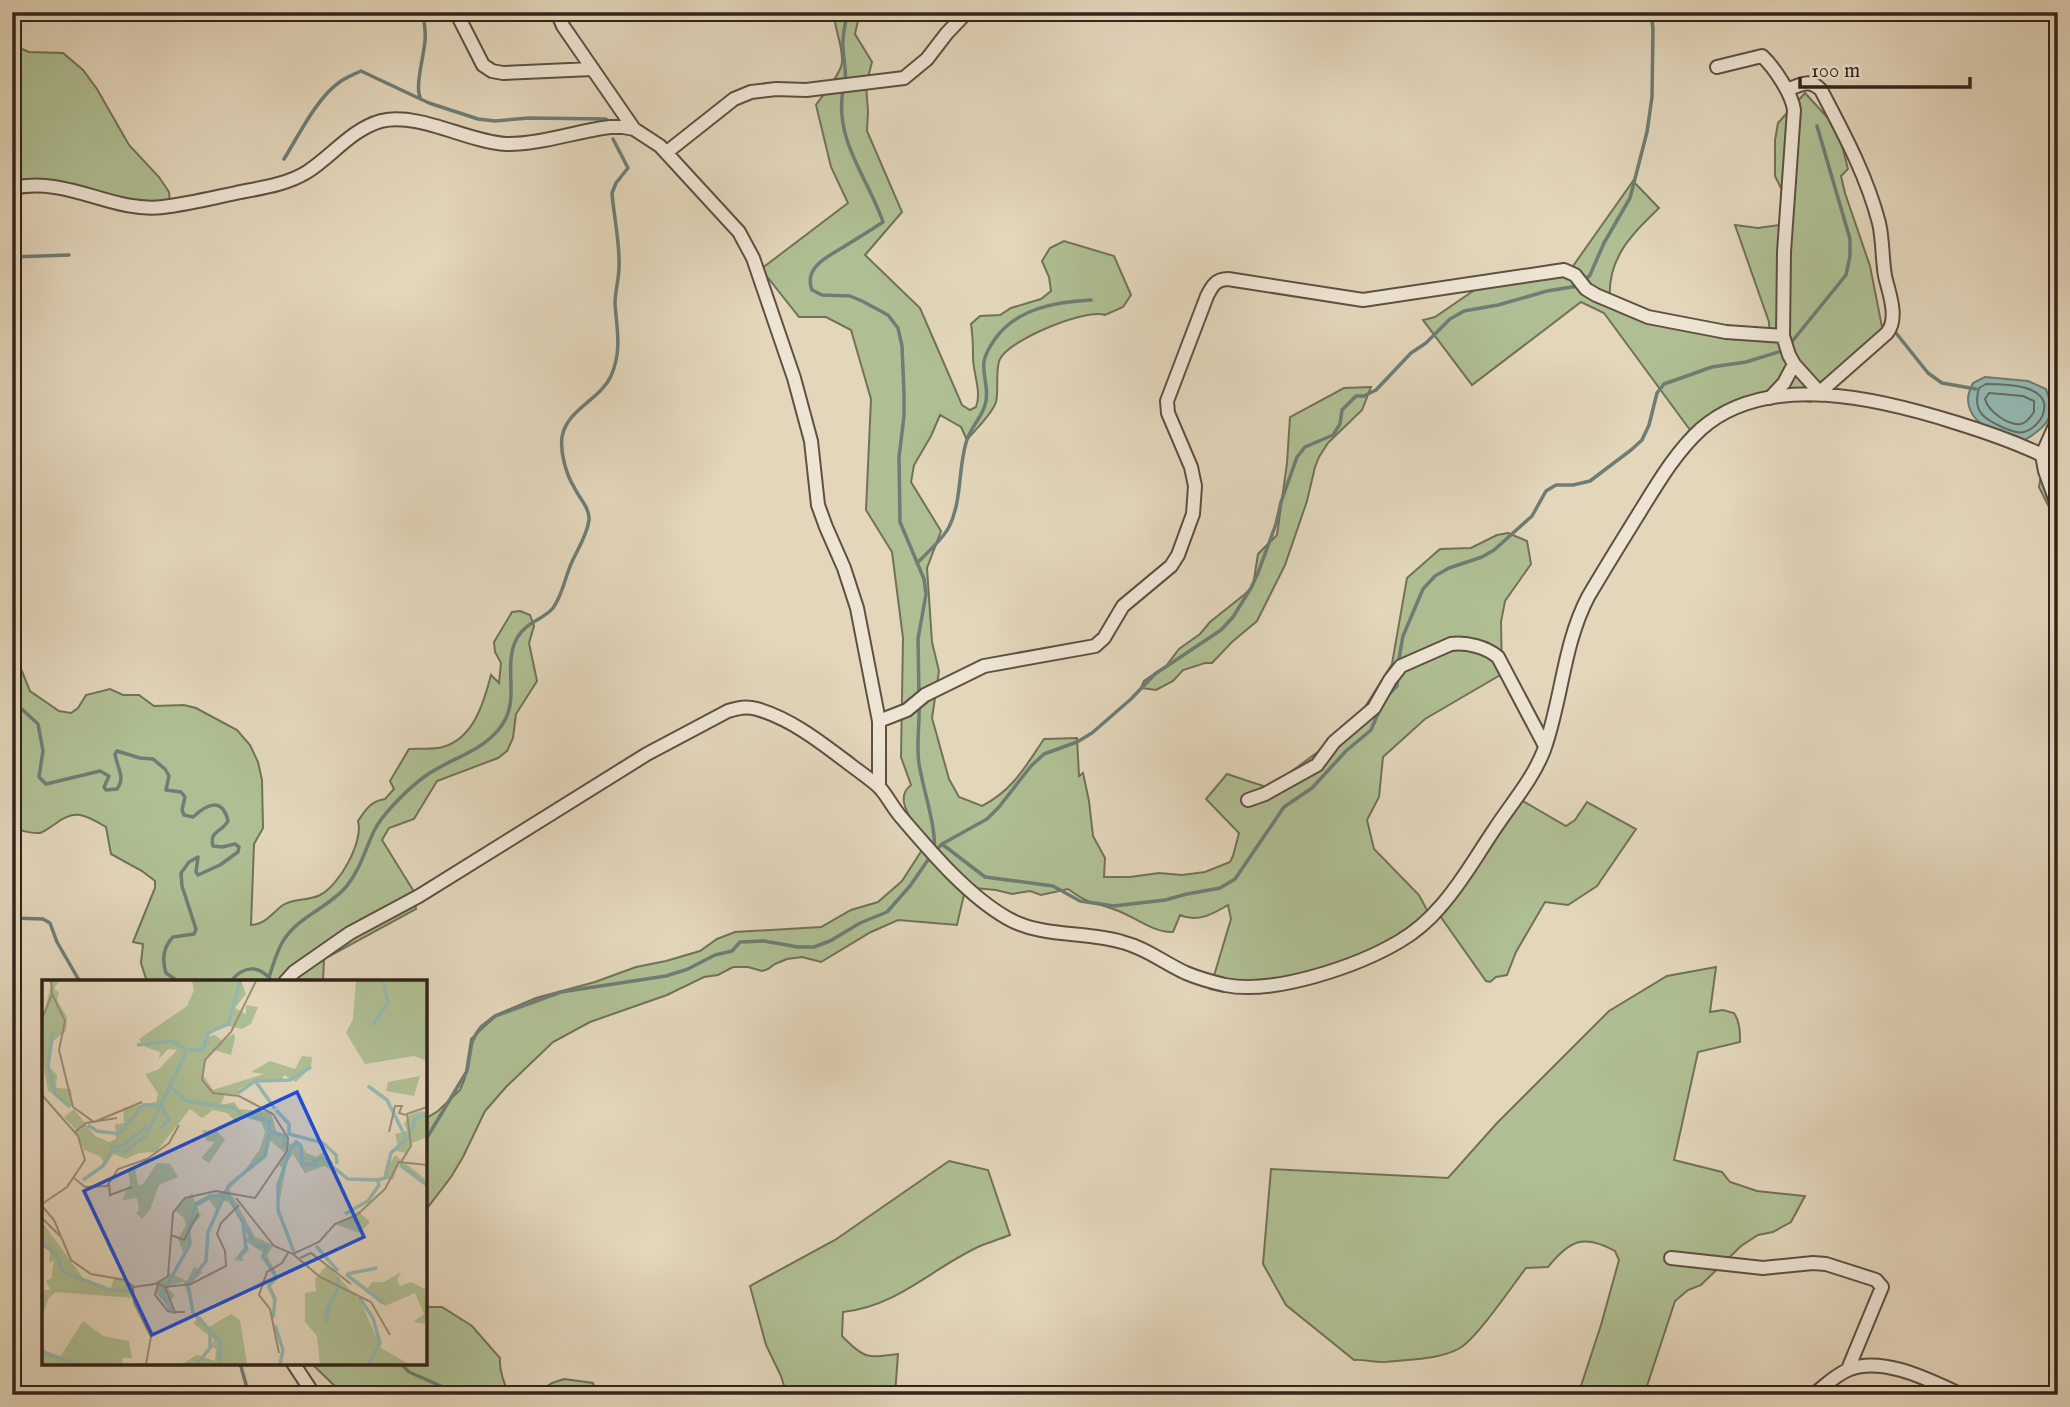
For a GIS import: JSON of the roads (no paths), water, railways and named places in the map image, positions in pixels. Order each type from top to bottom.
[{"type":"street","points":[[456,12],[483,65],[492,71],[503,73],[592,69]]},
{"type":"street","points":[[557,12],[563,26],[634,130]]},
{"type":"street","points":[[667,152],[734,99],[751,92],[806,90],[904,78],[927,60],[967,12]]},
{"type":"street","points":[[1717,66],[1762,56],[1792,100],[1794,110],[1784,251],[1783,336],[1786,349],[1794,363],[1821,393]]},
{"type":"street","points":[[1787,90],[1802,83],[1816,85],[1844,135],[1863,176],[1879,224],[1893,315],[1892,326],[1887,333],[1821,393]]},
{"type":"street","points":[[12,188],[44,185],[69,188],[132,206],[160,208],[286,182],[306,173],[366,127],[383,121],[409,121],[508,144],[610,127],[623,127],[646,136],[667,152],[739,232],[753,258],[794,378],[811,441],[818,505],[857,608],[879,721],[879,787]]},
{"type":"street","points":[[879,721],[907,710],[925,695],[984,666],[1095,646],[1104,638],[1123,606],[1171,566],[1178,555],[1195,503],[1191,467],[1168,413],[1167,401],[1207,296],[1218,281],[1228,279],[1363,299],[1564,270],[1575,275],[1590,292],[1648,317],[1726,332],[1783,336]]},
{"type":"street","points":[[1770,398],[1779,390],[1794,363]]},
{"type":"street","points":[[287,980],[294,972],[350,933],[419,896],[647,754],[742,707],[756,708],[796,726],[879,787],[928,848],[974,894],[1009,919],[1049,931],[1123,942],[1150,952],[1187,974],[1226,985],[1242,987],[1282,983],[1349,965],[1397,943],[1427,921],[1442,906],[1514,802],[1545,746],[1569,644],[1579,614],[1658,481],[1679,452],[1710,422],[1740,405],[1770,398],[1821,393],[1905,407],[2002,438],[2042,455]]},
{"type":"street","points":[[2058,419],[2042,455],[2058,507]]},
{"type":"street","points":[[1248,800],[1265,794],[1317,765],[1334,742],[1374,708],[1401,666],[1458,643],[1483,649],[1498,657],[1545,746]]},
{"type":"street","points":[[1671,1258],[1763,1268],[1813,1262],[1877,1280],[1882,1287],[1848,1369]]},
{"type":"street","points":[[294,1365],[314,1395]]},
{"type":"street","points":[[1813,1395],[1848,1369],[1867,1366],[1915,1374],[1962,1395]]},
{"type":"water","points":[[1985,377],[2028,381],[2046,389],[2050,414],[2044,426],[2023,441],[1980,423],[1970,409],[1968,397],[1973,383]]},
{"type":"waterway","points":[[420,97],[419,78],[425,37],[423,12]]},
{"type":"waterway","points":[[845,83],[843,38],[848,12]]},
{"type":"waterway","points":[[1584,282],[1630,198],[1647,132],[1652,97],[1651,12]]},
{"type":"waterway","points":[[284,159],[324,97],[341,81],[361,71],[429,103],[478,119],[606,119],[608,123]]},
{"type":"waterway","points":[[843,90],[843,126],[854,158],[883,222],[819,263],[810,282],[812,290],[822,295],[850,296],[862,301],[888,315],[898,328],[902,346],[904,393],[899,457],[900,522],[924,579],[926,594],[918,639],[919,695]]},
{"type":"waterway","points":[[1790,344],[1846,275],[1850,256],[1850,239],[1817,126]]},
{"type":"waterway","points":[[269,977],[285,938],[298,924],[346,887],[359,867],[378,824],[396,802],[424,777],[483,744],[499,729],[510,707],[511,661],[517,638],[525,628],[553,608],[559,598],[589,520],[586,507],[566,469],[562,437],[570,419],[606,384],[617,358],[615,304],[619,258],[612,193],[628,168],[613,139]]},
{"type":"waterway","points":[[12,257],[69,255]]},
{"type":"waterway","points":[[935,851],[942,844],[987,819],[1044,754],[1077,742],[1092,733],[1155,674],[1221,630],[1233,617],[1258,573],[1297,457],[1305,447],[1333,435],[1340,424],[1342,410],[1356,396],[1364,396],[1376,390],[1411,353],[1426,343],[1450,319],[1464,311],[1578,286]]},
{"type":"waterway","points":[[917,563],[943,537],[953,517],[966,443],[985,405],[987,394],[984,362],[993,342],[1014,320],[1026,314],[1051,305],[1091,300]]},
{"type":"waterway","points":[[1896,333],[1928,373],[1942,383],[1976,389]]},
{"type":"waterway","points":[[1398,664],[1403,636],[1423,589],[1435,576],[1494,550],[1532,516],[1546,491],[1556,485],[1590,481],[1631,450],[1642,440],[1649,425],[1657,393],[1664,384],[1712,367],[1746,362],[1785,350]]},
{"type":"waterway","points":[[1388,695],[1397,686],[1398,675]]},
{"type":"waterway","points":[[12,700],[38,724],[43,751],[39,777],[46,784],[100,771],[109,776],[104,787],[106,790],[117,789],[121,780],[115,754],[117,751],[153,759],[165,769],[169,776],[166,790],[181,792],[185,797],[182,810],[184,815],[193,817],[213,805],[222,808],[225,813],[228,821],[214,834],[213,846],[235,844],[239,847],[238,852],[220,865],[198,875],[198,857],[189,862],[181,873],[182,886],[196,929],[194,934],[173,937],[165,949],[166,973],[176,980]]},
{"type":"waterway","points":[[919,703],[918,756],[932,820],[934,851]]},
{"type":"waterway","points":[[942,844],[985,877],[1053,886],[1080,901],[1114,906],[1165,900],[1220,888],[1235,879],[1284,807],[1312,788],[1346,751],[1371,730],[1379,711]]},
{"type":"waterway","points":[[427,1138],[467,1071],[476,1034],[495,1016],[561,992],[666,976],[688,969],[715,955],[732,951],[740,942],[764,941],[814,947],[887,912],[910,886],[930,857]]},
{"type":"waterway","points":[[12,918],[43,919],[50,923],[57,942],[79,980]]},
{"type":"waterway","points":[[232,980],[241,972],[252,969],[262,972],[271,980]]},
{"type":"waterway","points":[[241,1365],[249,1395]]},
{"type":"waterway","points":[[402,1365],[409,1372],[461,1395]]}]
